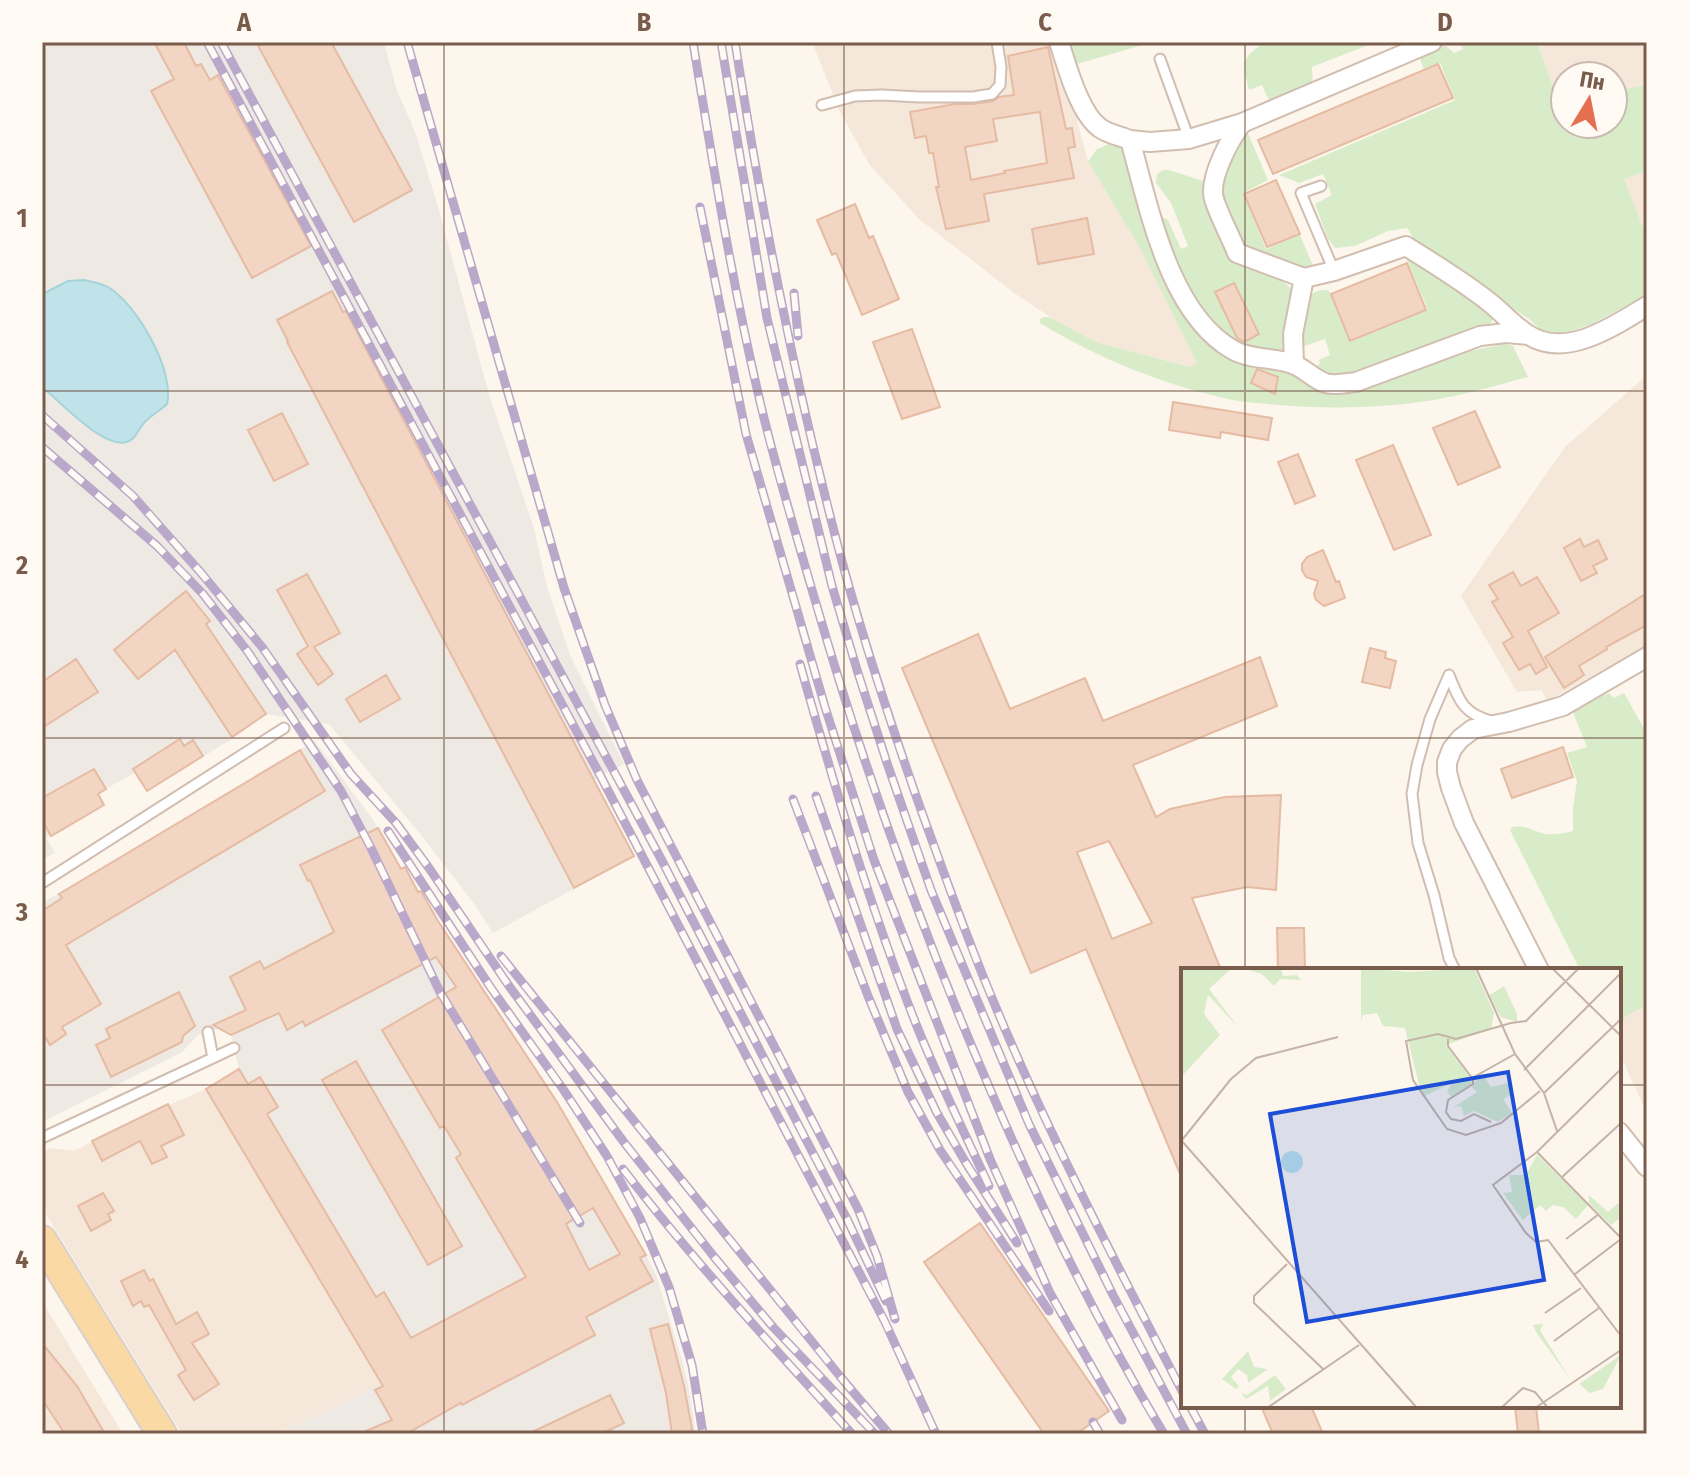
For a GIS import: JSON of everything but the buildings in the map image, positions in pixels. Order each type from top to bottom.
[{"type":"main road","points":[[42,1240],[162,1434]]},
{"type":"main road","points":[[42,1275],[141,1434]]},
{"type":"street","points":[[1059,42],[1075,89],[1090,117],[1100,128],[1130,140],[1150,142],[1189,139],[1242,123],[1432,42]]},
{"type":"street","points":[[1242,123],[1225,154],[1214,183],[1213,197],[1237,253],[1304,278],[1406,246],[1478,293],[1528,335]]},
{"type":"street","points":[[1130,140],[1164,258],[1197,317],[1217,339],[1236,352],[1294,365],[1324,382],[1356,382],[1480,336],[1506,333],[1565,343],[1613,326],[1647,306]]},
{"type":"street","points":[[1294,365],[1293,334],[1304,278]]},
{"type":"street","points":[[1538,968],[1464,823],[1451,788],[1447,762],[1452,749],[1473,729],[1563,706],[1647,657]]},
{"type":"street","points":[[1621,1134],[1647,1167]]},
{"type":"lane","points":[[822,105],[855,96],[973,97],[992,94],[1000,85],[997,42]]},
{"type":"lane","points":[[1160,59],[1189,139]]},
{"type":"lane","points":[[1321,186],[1301,193],[1334,271]]},
{"type":"lane","points":[[1454,968],[1418,843],[1412,794],[1417,765],[1430,719],[1449,675],[1461,702],[1474,716],[1509,722]]},
{"type":"lane","points":[[42,883],[284,728]]},
{"type":"lane","points":[[208,1032],[213,1058]]},
{"type":"lane","points":[[42,1138],[234,1048]]},
{"type":"shaded area","points":[[42,42],[384,42],[396,88],[416,134],[438,207],[490,398],[534,528],[547,587],[570,655],[624,764],[593,780],[634,856],[493,933],[421,835],[329,724],[266,714],[232,736],[232,739],[147,791],[135,773],[98,793],[105,805],[46,838],[55,853],[42,860]]},
{"type":"shaded area","points":[[812,42],[1057,42],[1087,158],[1141,250],[1196,365],[1191,367],[1096,342],[1058,322],[1014,293],[919,219],[869,164],[840,112]]},
{"type":"shaded area","points":[[1537,42],[1647,42],[1647,85],[1629,88],[1629,60],[1549,60],[1549,76]]},
{"type":"shaded area","points":[[1647,171],[1647,238],[1623,179]]},
{"type":"shaded area","points":[[1647,375],[1647,645],[1547,701],[1542,690],[1517,692],[1461,596],[1565,447]]},
{"type":"shaded area","points":[[314,740],[374,821],[400,869],[405,867],[418,892],[421,891],[557,1102],[646,1255],[656,1275],[682,1360],[696,1434],[272,1434],[381,1383],[206,1089],[239,1069],[231,1035],[219,1029],[198,1035],[181,1053],[42,1122],[42,903]]},
{"type":"shaded area","points":[[1647,1005],[1647,1114],[1621,1056],[1621,1029],[1625,1017]]},
{"type":"shaded area","points":[[206,1089],[381,1384],[272,1434],[182,1434],[42,1208],[42,1152],[51,1148],[74,1151]]},
{"type":"shaded area","points":[[42,1302],[45,1306],[123,1434],[42,1434]]},
{"type":"green space","points":[[1066,42],[1153,42],[1070,66]]},
{"type":"green space","points":[[1267,42],[1376,42],[1312,67],[1313,85],[1270,103],[1262,85],[1249,90],[1245,73],[1248,56]]},
{"type":"green space","points":[[1460,42],[1537,42],[1549,76],[1549,140],[1629,140],[1629,88],[1647,85],[1647,171],[1624,179],[1647,238],[1647,295],[1592,324],[1559,335],[1545,334],[1529,319],[1430,254],[1417,243],[1407,228],[1388,231],[1355,246],[1335,248],[1328,239],[1315,204],[1332,195],[1323,174],[1299,183],[1279,175],[1455,100],[1440,63],[1424,69],[1418,54],[1436,47],[1446,46],[1454,53],[1463,49]]},
{"type":"green space","points":[[1247,131],[1268,180],[1243,193],[1266,249],[1300,235],[1314,268],[1303,271],[1243,250],[1218,189],[1236,144]]},
{"type":"green space","points":[[1111,143],[1121,148],[1127,159],[1156,257],[1243,361],[1313,384],[1504,344],[1513,346],[1528,377],[1407,404],[1288,406],[1232,400],[1157,379],[1062,336],[1040,323],[1040,319],[1049,317],[1096,342],[1190,367],[1197,363],[1141,250],[1088,161],[1097,149]]},
{"type":"green space","points":[[1163,170],[1206,182],[1231,259],[1273,277],[1293,290],[1284,352],[1279,354],[1239,346],[1209,320],[1172,265],[1161,221],[1164,218],[1168,220],[1181,249],[1188,246],[1171,203],[1156,183],[1157,174]]},
{"type":"green space","points":[[1409,259],[1491,310],[1494,318],[1488,327],[1354,374],[1333,376],[1315,367],[1320,364],[1319,360],[1330,355],[1325,339],[1302,347],[1299,335],[1307,299],[1319,290],[1329,291],[1350,342],[1428,310]]},
{"type":"green space","points":[[1609,693],[1614,698],[1624,693],[1647,734],[1647,1005],[1625,1017],[1621,1029],[1621,968],[1579,968],[1510,830],[1517,826],[1546,834],[1573,831],[1577,781],[1567,753],[1587,747],[1572,710]]},
{"type":"water","points":[[84,280],[108,287],[131,308],[151,340],[165,374],[167,404],[145,422],[131,440],[122,443],[98,434],[42,387],[42,294],[68,281]]},
{"type":"railway","points":[[207,42],[600,775],[885,1322],[936,1434]]},
{"type":"railway","points":[[221,42],[660,857],[847,1219],[886,1301]]},
{"type":"railway","points":[[407,42],[564,588],[605,705],[637,780],[858,1209],[877,1256],[895,1319]]},
{"type":"railway","points":[[693,42],[731,262],[764,419],[834,663],[874,789],[967,1035],[1012,1139],[1095,1310],[1164,1434]]},
{"type":"railway","points":[[721,42],[767,318],[832,586],[887,763],[931,890],[1029,1124],[1113,1295],[1187,1434]]},
{"type":"railway","points":[[735,42],[767,228],[805,413],[844,570],[886,708],[955,904],[1014,1049],[1083,1198],[1181,1389]]},
{"type":"railway","points":[[700,207],[746,434],[825,707],[874,860],[990,1159],[1050,1293],[1122,1420]]},
{"type":"railway","points":[[794,293],[798,336]]},
{"type":"railway","points":[[42,415],[133,496],[262,647],[351,774],[396,823],[429,868],[509,986],[623,1141],[773,1327],[875,1434]]},
{"type":"railway","points":[[42,447],[157,546],[203,594],[248,652],[341,791],[440,992],[580,1223]]},
{"type":"railway","points":[[800,664],[854,846],[899,980],[933,1065],[989,1186]]},
{"type":"railway","points":[[816,796],[897,1029],[937,1113],[1017,1243]]},
{"type":"railway","points":[[793,799],[908,1092],[940,1150],[1049,1311]]},
{"type":"railway","points":[[388,831],[607,1156],[640,1218],[669,1287],[692,1365],[703,1434]]},
{"type":"railway","points":[[501,956],[889,1434]]},
{"type":"railway","points":[[623,1169],[706,1271],[852,1434]]},
{"type":"railway","points":[[1191,1408],[1205,1434]]},
{"type":"railway","points":[[1093,1422],[1100,1434]]}]
